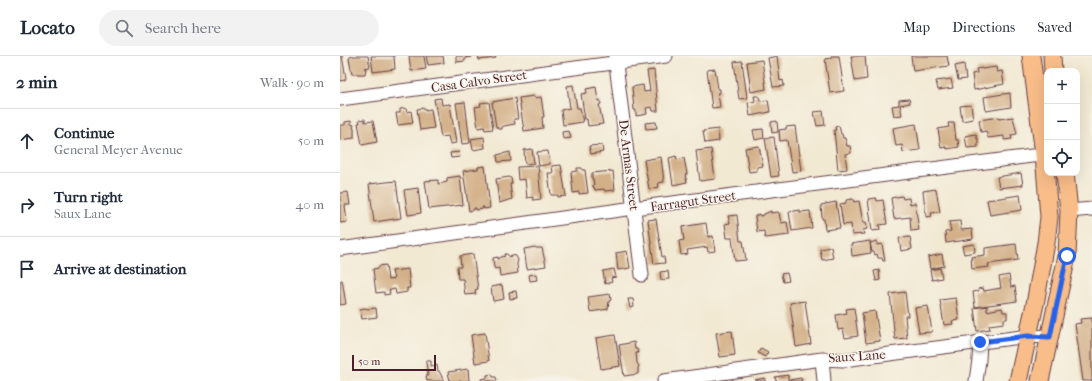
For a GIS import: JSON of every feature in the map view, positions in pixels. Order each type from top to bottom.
[{"type":"main road","points":[[1031,56],[1044,147]]},
{"type":"main road","points":[[1052,56],[1054,68]]},
{"type":"main road","points":[[1018,381],[1050,217],[1047,176]]},
{"type":"main road","points":[[1040,381],[1067,256],[1069,211],[1065,176]]},
{"type":"street","name":"Casa Calvo Street","points":[[340,99],[615,59],[666,56]]},
{"type":"street","name":"De Armas Street","points":[[615,59],[642,275]]},
{"type":"street","name":"Farragut Street","points":[[340,249],[634,208],[1044,154]]},
{"type":"street","points":[[1069,211],[1092,209]]},
{"type":"street","name":"Saux Lane","points":[[664,381],[822,359],[843,360],[1028,336],[1050,337]]},
{"type":"street","points":[[976,381],[980,360],[980,342]]},
{"type":"street","points":[[822,359],[824,381]]},
{"type":"building","points":[[340,56],[342,56],[346,78],[345,80],[340,81]]},
{"type":"building","points":[[353,56],[368,56],[370,67],[364,68],[366,69],[365,74],[352,74],[349,59]]},
{"type":"building","points":[[371,56],[394,56],[395,69],[373,72]]},
{"type":"building","points":[[409,56],[424,56],[426,69],[411,71]]},
{"type":"building","points":[[426,56],[443,56],[444,63],[428,65]]},
{"type":"building","points":[[456,56],[471,57],[465,58],[465,61],[456,62]]},
{"type":"building","points":[[478,56],[495,56],[496,58],[479,60]]},
{"type":"building","points":[[777,56],[780,81],[783,80],[784,86],[773,87],[768,58]]},
{"type":"building","points":[[831,56],[839,56],[844,91],[830,93],[825,59],[831,58]]},
{"type":"building","points":[[851,56],[865,56],[867,79],[855,81]]},
{"type":"building","points":[[911,56],[947,56],[949,66],[913,71]]},
{"type":"building","points":[[762,60],[766,89],[751,92],[747,62]]},
{"type":"building","points":[[742,61],[747,98],[739,99],[734,62]]},
{"type":"building","points":[[964,64],[966,79],[958,80],[955,66]]},
{"type":"building","points":[[996,67],[997,72],[1002,71],[1004,84],[974,90],[972,74],[977,73],[976,69]]},
{"type":"building","points":[[715,69],[718,89],[720,89],[720,93],[718,93],[720,107],[712,108],[707,70]]},
{"type":"building","points":[[654,70],[658,111],[653,111],[652,107],[646,108],[647,114],[636,116],[632,87],[643,85],[644,92],[650,91],[647,71]]},
{"type":"building","points":[[951,79],[953,88],[938,90],[936,81]]},
{"type":"building","points":[[573,85],[577,108],[580,108],[583,122],[563,125],[561,110],[570,108],[567,86]]},
{"type":"building","points":[[596,87],[598,101],[600,100],[601,104],[599,105],[603,124],[588,126],[587,119],[585,119],[581,94],[587,93],[586,89]]},
{"type":"building","points":[[1010,93],[1011,107],[986,111],[984,97]]},
{"type":"building","points":[[534,96],[535,98],[541,97],[544,117],[542,117],[543,128],[524,131],[519,98]]},
{"type":"building","points":[[754,96],[759,96],[760,101],[768,100],[770,112],[750,116],[748,103],[755,101]]},
{"type":"building","points":[[441,98],[442,105],[450,104],[456,143],[450,144],[448,136],[441,137],[434,99]]},
{"type":"building","points":[[515,98],[518,119],[514,119],[515,124],[498,129],[496,127],[492,102]]},
{"type":"building","points":[[909,99],[910,103],[900,105],[902,115],[894,116],[892,106],[899,105],[899,100]]},
{"type":"building","points":[[465,102],[470,143],[462,144],[456,103]]},
{"type":"building","points":[[489,102],[493,129],[485,130],[484,127],[478,128],[475,107],[481,106],[480,103]]},
{"type":"building","points":[[971,105],[973,119],[962,121],[960,106]]},
{"type":"building","points":[[406,108],[407,112],[411,111],[413,123],[398,125],[396,113],[400,113],[400,109]]},
{"type":"building","points":[[425,108],[425,110],[431,109],[434,128],[420,130],[417,109]]},
{"type":"building","points":[[823,111],[825,125],[817,126],[814,112]]},
{"type":"building","points":[[999,117],[999,119],[1013,117],[1017,134],[1011,135],[1012,139],[1004,140],[1004,136],[988,138],[986,131],[981,132],[979,120]]},
{"type":"building","points":[[365,119],[365,122],[373,121],[377,142],[362,145],[358,123],[360,123],[359,120]]},
{"type":"building","points":[[351,121],[351,124],[354,125],[354,138],[340,140],[340,125],[345,125],[345,122]]},
{"type":"building","points":[[777,121],[778,132],[772,133],[771,122]]},
{"type":"building","points":[[656,122],[657,128],[646,129],[645,123]]},
{"type":"building","points":[[948,123],[954,123],[956,140],[958,140],[959,147],[947,149],[946,147],[941,148],[938,129],[949,127]]},
{"type":"building","points":[[916,124],[920,150],[903,152],[902,145],[896,146],[893,128]]},
{"type":"building","points":[[795,126],[801,171],[792,172],[787,140],[780,141],[779,130],[786,129],[786,127]]},
{"type":"building","points":[[839,126],[847,146],[850,146],[851,153],[845,154],[847,169],[838,170],[834,130],[836,130],[835,127]]},
{"type":"building","points":[[718,129],[719,141],[705,143],[703,131]]},
{"type":"building","points":[[763,129],[764,138],[755,140],[753,130]]},
{"type":"building","points":[[569,131],[571,138],[563,139],[562,132]]},
{"type":"building","points":[[976,134],[977,139],[978,138],[978,147],[967,148],[965,136]]},
{"type":"building","points":[[484,137],[485,148],[473,150],[471,139]]},
{"type":"building","points":[[774,137],[779,176],[771,177],[765,138]]},
{"type":"building","points":[[602,145],[603,152],[591,154],[589,146]]},
{"type":"building","points":[[759,146],[763,166],[757,167],[757,171],[749,172],[745,148]]},
{"type":"building","points":[[532,149],[534,163],[525,164],[524,150]]},
{"type":"building","points":[[711,149],[715,179],[700,181],[696,151]]},
{"type":"building","points":[[548,151],[550,164],[539,166],[537,152]]},
{"type":"building","points":[[459,152],[460,157],[451,158],[450,153]]},
{"type":"building","points":[[510,152],[511,161],[498,162],[497,155]]},
{"type":"building","points":[[676,156],[677,160],[684,158],[687,182],[673,185],[669,158]]},
{"type":"building","points":[[661,157],[664,182],[658,183],[659,187],[649,189],[644,160]]},
{"type":"building","points":[[561,165],[566,196],[558,197],[558,195],[551,195],[548,173],[553,173],[552,166]]},
{"type":"building","points":[[485,166],[490,208],[484,209],[484,207],[482,207],[483,209],[476,210],[476,208],[474,208],[474,210],[469,211],[463,171],[478,169],[478,167]]},
{"type":"building","points":[[538,166],[541,199],[533,200],[533,197],[527,198],[525,179],[518,180],[517,167]]},
{"type":"building","points":[[577,168],[582,168],[582,170],[585,170],[588,193],[573,193],[571,172],[577,171]]},
{"type":"building","points":[[613,171],[615,190],[595,190],[593,187],[592,173]]},
{"type":"building","points":[[1021,173],[1023,185],[999,188],[997,177]]},
{"type":"building","points":[[460,176],[463,205],[429,209],[425,181],[438,180],[438,184],[447,182],[447,178]]},
{"type":"building","points":[[511,178],[512,184],[510,184],[512,199],[499,203],[496,179]]},
{"type":"building","points":[[396,181],[401,218],[374,222],[369,184]]},
{"type":"building","points":[[418,188],[421,213],[408,215],[404,190]]},
{"type":"building","points":[[936,189],[940,212],[931,213],[932,216],[926,217],[923,191]]},
{"type":"building","points":[[348,192],[350,205],[345,205],[347,222],[340,223],[340,193]]},
{"type":"building","points":[[1020,195],[1022,210],[990,215],[987,200]]},
{"type":"building","points":[[902,196],[903,199],[909,198],[910,204],[915,203],[919,230],[911,231],[910,217],[894,219],[891,198]]},
{"type":"building","points":[[876,198],[877,201],[883,200],[887,224],[879,225],[880,230],[872,231],[868,199]]},
{"type":"building","points":[[853,199],[854,202],[859,201],[863,223],[866,222],[867,229],[863,230],[864,234],[852,235],[851,224],[843,225],[840,204],[846,203],[846,200]]},
{"type":"building","points":[[836,202],[840,228],[825,230],[824,219],[822,219],[821,205]]},
{"type":"building","points":[[800,210],[800,212],[810,211],[812,228],[792,231],[789,212]]},
{"type":"building","points":[[771,211],[771,213],[779,213],[781,223],[787,222],[789,235],[765,238],[764,231],[757,232],[755,216],[760,214],[760,216],[764,215]]},
{"type":"building","points":[[737,215],[740,241],[743,241],[746,260],[735,261],[732,238],[727,238],[725,224],[730,223],[728,216]]},
{"type":"building","points":[[656,219],[662,257],[664,257],[665,263],[654,264],[648,220]]},
{"type":"building","points":[[960,221],[961,230],[972,229],[973,239],[946,243],[945,232],[951,231],[949,222]]},
{"type":"building","points":[[706,223],[708,237],[713,236],[715,251],[708,252],[707,247],[687,250],[688,254],[681,255],[679,241],[684,240],[682,227]]},
{"type":"building","points":[[910,237],[912,249],[901,251],[899,238]]},
{"type":"building","points":[[870,241],[871,253],[852,256],[851,244]]},
{"type":"building","points":[[877,241],[877,245],[882,244],[885,261],[883,261],[882,258],[878,258],[877,254],[875,255],[874,252],[872,252],[870,243]]},
{"type":"building","points":[[974,244],[975,252],[964,254],[962,246]]},
{"type":"building","points":[[1016,244],[1018,260],[988,264],[989,267],[972,269],[971,257],[985,255],[985,248]]},
{"type":"building","points":[[535,247],[542,248],[546,266],[527,269],[524,249]]},
{"type":"building","points":[[831,247],[833,258],[822,260],[820,249]]},
{"type":"building","points":[[627,251],[630,268],[618,270],[616,253]]},
{"type":"building","points":[[473,254],[478,289],[475,290],[476,294],[465,295],[463,279],[458,279],[457,267],[461,267],[460,256]]},
{"type":"building","points":[[505,254],[510,257],[511,255],[516,256],[518,260],[518,273],[500,276],[499,268],[495,269],[493,258],[498,257],[498,259],[503,256],[504,257]]},
{"type":"building","points":[[942,254],[944,266],[930,269],[928,257]]},
{"type":"building","points":[[386,265],[388,280],[394,279],[392,271],[408,269],[410,288],[407,288],[407,292],[396,294],[395,289],[389,290],[390,294],[384,295],[384,292],[376,293],[373,269]]},
{"type":"building","points":[[940,268],[942,278],[932,280],[930,270]]},
{"type":"building","points":[[614,269],[616,277],[611,278],[612,282],[605,284],[603,271]]},
{"type":"building","points":[[879,270],[880,280],[876,281],[874,271]]},
{"type":"building","points":[[668,271],[669,279],[661,280],[660,272]]},
{"type":"building","points":[[787,273],[789,281],[783,282],[781,274]]},
{"type":"building","points":[[536,274],[537,280],[530,281],[529,275]]},
{"type":"building","points":[[1009,275],[1011,287],[1015,286],[1017,301],[975,307],[973,292],[979,291],[978,289],[983,288],[984,291],[1001,288],[999,277]]},
{"type":"building","points":[[342,280],[346,304],[340,305],[340,281]]},
{"type":"building","points":[[502,285],[504,299],[493,301],[491,287]]},
{"type":"building","points":[[516,291],[517,298],[510,299],[509,292]]},
{"type":"building","points":[[905,292],[908,316],[905,316],[907,338],[895,339],[890,294]]},
{"type":"building","points":[[610,294],[611,300],[609,301],[608,309],[590,312],[588,297]]},
{"type":"building","points":[[956,298],[959,320],[952,321],[953,324],[944,325],[940,300]]},
{"type":"building","points":[[628,299],[633,299],[634,307],[630,308]]},
{"type":"building","points":[[805,301],[811,344],[796,347],[790,303]]},
{"type":"building","points":[[928,306],[932,332],[919,333],[915,308]]},
{"type":"building","points":[[987,306],[987,311],[1002,308],[1003,312],[1007,312],[1007,319],[1004,319],[1004,323],[989,325],[990,329],[977,331],[974,308]]},
{"type":"building","points":[[376,308],[377,317],[362,319],[360,309]]},
{"type":"building","points":[[854,308],[858,336],[845,338],[843,329],[838,330],[836,315],[847,313],[846,309]]},
{"type":"building","points":[[875,311],[880,341],[866,343],[862,313]]},
{"type":"building","points":[[1092,318],[1092,381],[1083,381],[1075,324],[1081,323],[1080,319]]},
{"type":"building","points":[[732,331],[735,355],[720,357],[716,333]]},
{"type":"building","points":[[485,333],[489,361],[475,363],[471,335]]},
{"type":"building","points":[[615,335],[620,366],[601,369],[596,338]]},
{"type":"building","points":[[634,342],[635,349],[637,349],[638,353],[636,353],[637,363],[639,366],[638,374],[624,376],[619,345]]},
{"type":"building","points":[[761,348],[768,352],[765,357],[758,353]]},
{"type":"building","points":[[426,361],[431,361],[431,366],[437,365],[438,371],[444,381],[427,381],[426,376],[428,376]]},
{"type":"building","points":[[468,369],[469,381],[450,381],[448,372]]},
{"type":"building","points":[[492,374],[493,377],[496,377],[497,381],[481,381],[481,379],[487,378],[487,375]]},
{"type":"building","points":[[788,375],[788,380],[801,378],[802,381],[776,381],[775,377]]},
{"type":"building","points":[[732,377],[732,381],[718,381],[718,379]]},
{"type":"building","points":[[765,378],[765,381],[755,381],[755,380]]},
{"type":"route","points":[[980,342],[1028,336],[1050,337],[1067,256]]}]
